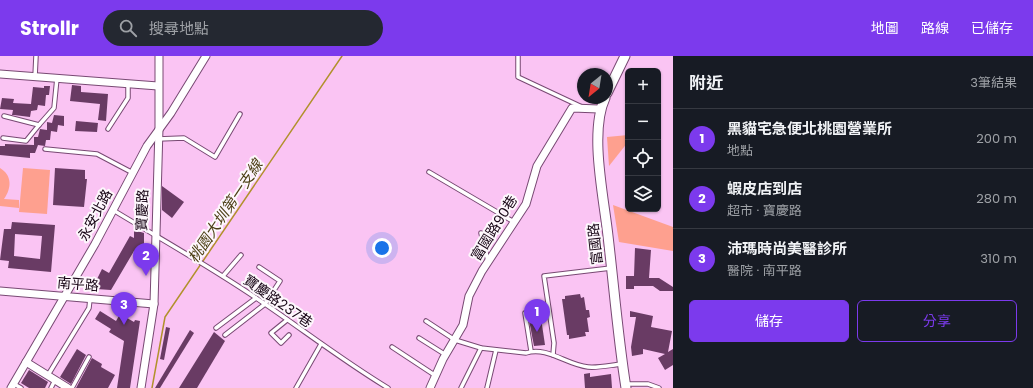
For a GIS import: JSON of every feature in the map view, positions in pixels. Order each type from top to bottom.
[{"type":"street","name":"寶慶路","points":[[141,388],[154,304],[154,236],[159,128],[159,56]]},
{"type":"street","name":"永安北路","points":[[12,386],[65,296],[133,172],[159,128],[171,113],[206,56]]},
{"type":"street","points":[[613,80],[624,56]]},
{"type":"street","points":[[0,74],[158,86]]},
{"type":"street","name":"富國路","points":[[602,104],[599,109],[597,130],[600,168],[625,386]]},
{"type":"street","name":"富國路90巷","points":[[430,388],[463,325],[469,296],[488,262],[526,204],[537,166],[572,108],[599,109]]},
{"type":"street","name":"南平路","points":[[0,291],[154,304]]},
{"type":"street","points":[[26,362],[68,388]]},
{"type":"lane","points":[[35,77],[36,56]]},
{"type":"lane","points":[[518,56],[518,77],[587,109]]},
{"type":"lane","points":[[4,138],[26,141],[54,108],[57,78]]},
{"type":"lane","points":[[108,129],[128,98],[128,84]]},
{"type":"lane","points":[[158,139],[184,138],[215,157],[240,114]]},
{"type":"lane","points":[[4,116],[39,125]]},
{"type":"lane","points":[[45,149],[97,154],[133,172]]},
{"type":"lane","points":[[429,172],[514,222]]},
{"type":"lane","name":"寶慶路237巷","points":[[113,210],[154,236],[199,260],[388,388]]},
{"type":"lane","points":[[482,233],[488,262]]},
{"type":"lane","points":[[223,276],[240,256]]},
{"type":"lane","points":[[225,335],[265,304],[280,281],[259,267]]},
{"type":"lane","points":[[553,355],[554,343],[544,276],[612,268]]},
{"type":"lane","points":[[216,328],[256,298]]},
{"type":"lane","points":[[48,375],[89,308],[90,299]]},
{"type":"lane","points":[[525,313],[531,351]]},
{"type":"lane","points":[[287,320],[271,334],[281,343],[289,335]]},
{"type":"lane","points":[[426,321],[455,340],[481,348],[526,353],[531,351],[553,355],[587,367],[622,364]]},
{"type":"lane","points":[[420,338],[446,355]]},
{"type":"lane","points":[[296,388],[321,344]]},
{"type":"lane","points":[[392,347],[436,376]]},
{"type":"lane","points":[[461,388],[481,348]]},
{"type":"lane","points":[[487,388],[496,350]]},
{"type":"lane","points":[[72,388],[89,357]]},
{"type":"lane","points":[[51,388],[55,380]]},
{"type":"lane","points":[[625,386],[648,384],[659,388]]},
{"type":"lane","points":[[12,386],[21,388]]},
{"type":"shaded area","points":[[625,135],[625,146],[609,166],[607,137]]},
{"type":"shaded area","points":[[0,168],[7,174],[10,182],[7,195],[4,199],[19,200],[19,208],[0,206]]},
{"type":"shaded area","points":[[23,168],[50,170],[47,214],[19,212]]},
{"type":"shaded area","points":[[613,205],[625,209],[625,212],[632,212],[673,227],[673,251],[619,242]]},
{"type":"building","points":[[72,85],[81,86],[81,92],[108,94],[106,121],[98,120],[100,104],[70,101]]},
{"type":"building","points":[[44,86],[50,86],[49,95],[46,95],[45,106],[38,105],[37,110],[31,111],[30,117],[12,115],[13,110],[0,109],[2,98],[14,99],[13,103],[31,104],[33,87],[44,88]]},
{"type":"building","points":[[54,115],[64,116],[64,126],[58,125],[57,132],[51,131],[50,140],[46,140],[45,146],[38,145],[35,153],[30,153],[30,158],[0,155],[0,146],[5,146],[5,144],[34,145],[34,137],[38,137],[40,129],[47,130],[47,122],[52,123]]},
{"type":"building","points":[[76,121],[98,123],[97,132],[75,131]]},
{"type":"building","points":[[55,168],[85,170],[85,179],[87,179],[84,207],[53,205]]},
{"type":"building","points":[[162,186],[184,202],[172,218],[162,210]]},
{"type":"building","points":[[12,222],[55,225],[51,272],[8,268],[9,261],[0,260],[4,229],[11,229]],"holes":[[[15,234],[42,236],[40,259],[14,256]]]},
{"type":"building","points":[[134,230],[144,233],[144,252],[134,251],[111,290],[96,289],[97,279],[102,269],[109,273],[130,236],[134,238]]},
{"type":"building","points":[[635,248],[651,250],[649,278],[659,278],[673,287],[673,291],[660,291],[653,286],[634,286],[634,289],[626,289],[626,276],[634,276]]},
{"type":"building","points":[[580,294],[581,298],[584,297],[586,310],[589,310],[590,317],[587,318],[589,332],[585,332],[586,336],[569,339],[569,335],[567,335],[562,299],[565,299],[565,296]]},
{"type":"building","points":[[100,311],[116,321],[120,314],[134,322],[135,320],[140,321],[130,388],[117,388],[124,341],[109,332],[111,329],[95,319]]},
{"type":"building","points":[[630,311],[653,316],[651,327],[672,331],[668,352],[673,349],[673,365],[665,370],[658,358],[665,354],[643,349],[643,354],[632,356],[631,347],[636,317],[630,317]]},
{"type":"building","points":[[541,318],[545,345],[534,346],[529,320]]},
{"type":"building","points":[[166,327],[170,328],[164,360],[160,359]]},
{"type":"building","points":[[190,330],[194,333],[160,388],[155,388]]},
{"type":"building","points":[[214,332],[225,341],[197,388],[179,388]]},
{"type":"building","points":[[77,349],[86,355],[71,384],[60,377]]},
{"type":"building","points":[[92,358],[102,364],[101,367],[115,375],[108,388],[76,388]]},
{"type":"building","points":[[29,370],[48,382],[45,388],[29,388],[21,383]]},
{"type":"building","points":[[590,373],[590,377],[611,374],[612,388],[585,388],[584,374]]},
{"type":"waterway","name":"桃園大圳第一支線","points":[[152,388],[165,317],[342,56]]},
{"type":"place","name":"蝦皮店到店","points":[[146,276]]},
{"type":"place","name":"沛瑪時尚美醫診所","points":[[124,325]]},
{"type":"place","name":"黑貓宅急便北桃園營業所","points":[[537,332]]}]
